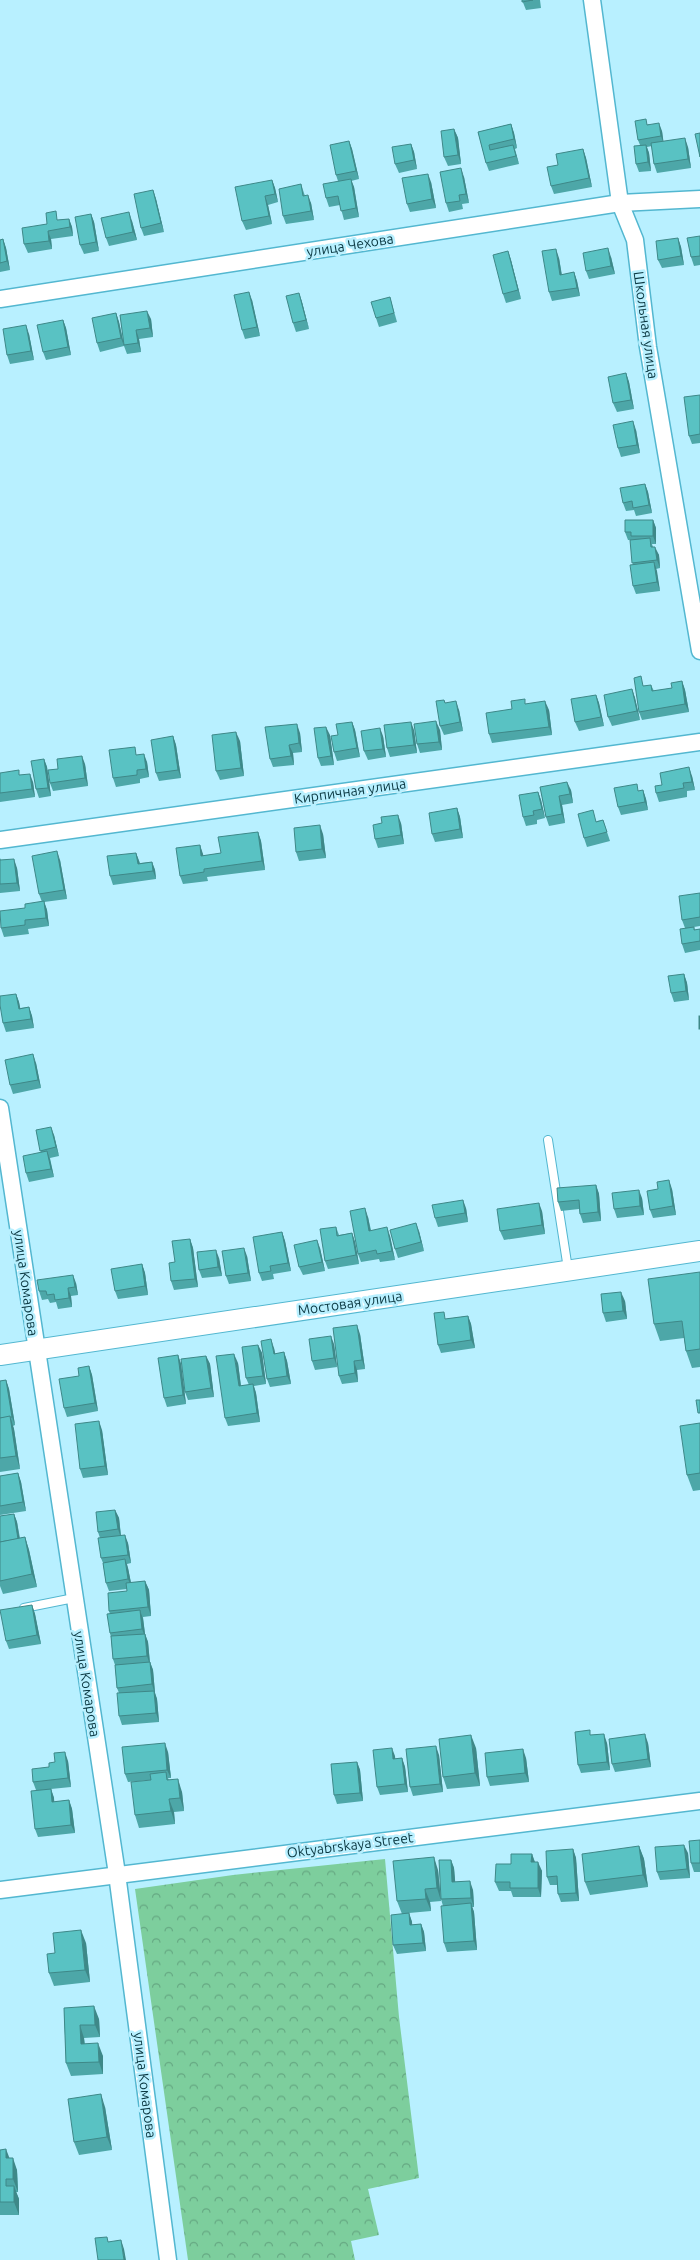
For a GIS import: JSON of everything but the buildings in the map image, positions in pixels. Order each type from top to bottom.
[{"type":"street","name":"Школьная улица","points":[[592,0],[620,203],[636,240],[648,347],[700,651]]},
{"type":"street","name":"улица Чехова","points":[[0,300],[620,203],[700,199]]},
{"type":"street","name":"Кирпичная улица","points":[[0,840],[700,742]]},
{"type":"street","name":"улица Комарова","points":[[0,1108],[35,1350],[117,1874],[168,2260]]},
{"type":"street","name":"Мостовая улица","points":[[0,1355],[700,1251]]},
{"type":"street","name":"Oktyabrskaya Street","points":[[0,1890],[700,1801]]},
{"type":"lane","points":[[548,1140],[568,1270]]},
{"type":"lane","points":[[18,1609],[74,1598]]},
{"type":"green space","points":[[385,1859],[399,2017],[419,2178],[368,2189],[379,2235],[351,2241],[355,2260],[188,2260],[135,1889],[233,1875]]}]
